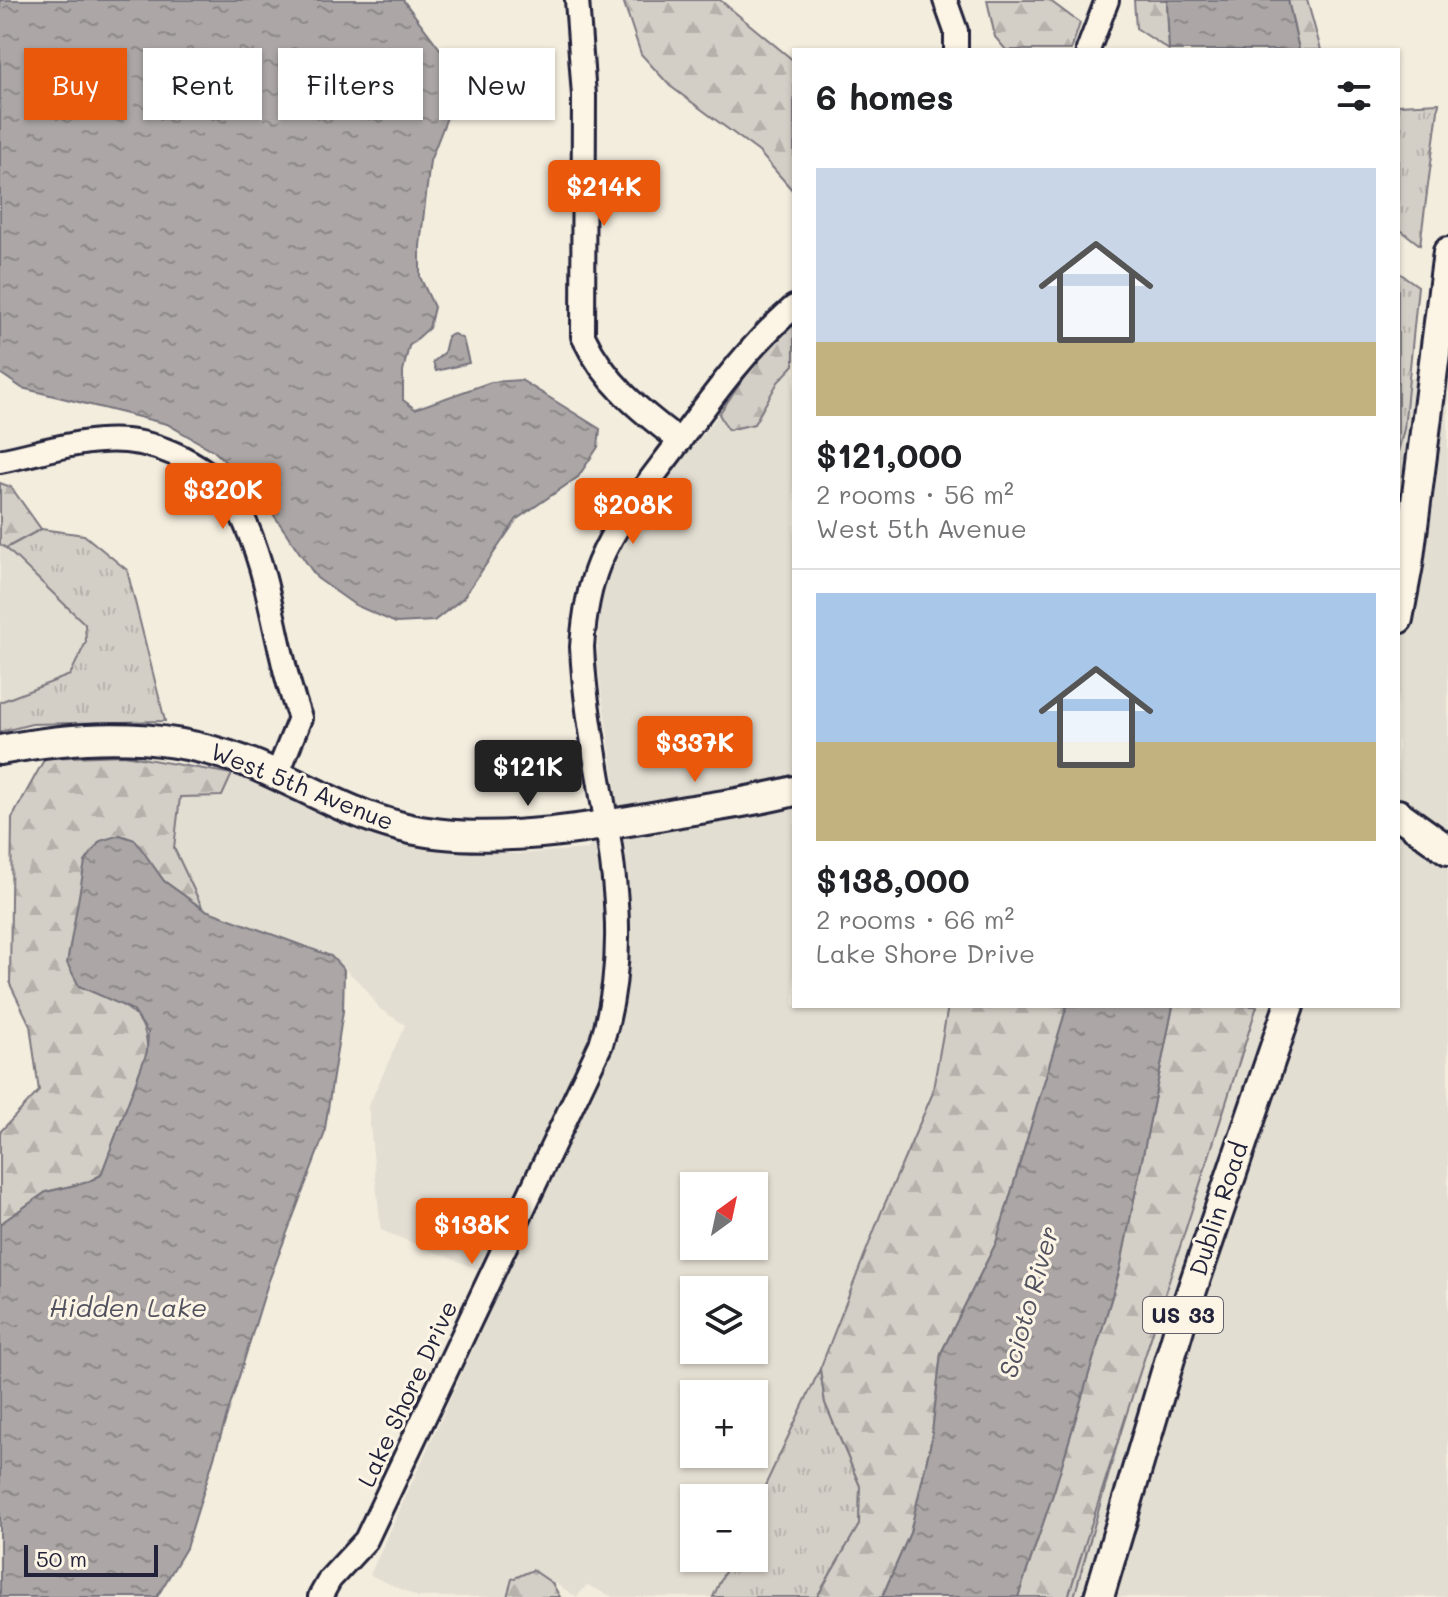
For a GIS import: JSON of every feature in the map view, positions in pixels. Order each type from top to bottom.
[{"type":"main road","points":[[1400,608],[1448,252]]},
{"type":"main road","name":"West 5th Avenue","points":[[0,750],[67,738],[136,737],[202,747],[277,775],[343,807],[406,828],[527,835],[607,825],[792,791]]},
{"type":"main road","points":[[1400,815],[1448,850]]},
{"type":"main road","name":"Dublin Road","points":[[1099,1597],[1185,1310],[1288,1008]]},
{"type":"street","points":[[577,0],[584,96],[583,336],[596,366],[614,388],[680,441]]},
{"type":"street","points":[[945,0],[956,31],[956,48]]},
{"type":"street","points":[[1089,48],[1107,0]]},
{"type":"street","name":"Lake Shore Drive","points":[[326,1591],[366,1540],[601,1044],[615,990],[619,955],[607,825],[583,669],[586,605],[598,565],[615,530],[680,441],[738,365],[792,309]]},
{"type":"street","points":[[0,461],[86,443],[127,441],[180,457],[202,471],[237,504],[251,537],[286,682],[300,718],[277,775]]},
{"type":"shaded area","points":[[792,367],[792,1008],[948,1008],[932,1095],[883,1208],[820,1369],[766,1484],[680,1484],[680,1572],[725,1572],[713,1597],[613,1597],[587,1585],[577,1597],[533,1570],[512,1579],[507,1597],[418,1597],[370,1575],[504,1280],[381,1230],[368,1107],[405,1025],[380,1009],[363,986],[331,956],[203,909],[174,848],[180,797],[222,796],[232,774],[378,834],[433,847],[516,854],[588,849],[616,791],[597,662],[600,599],[625,536],[719,414],[728,430],[754,424],[778,382]]},
{"type":"shaded area","points":[[1409,378],[1448,379],[1448,1597],[1074,1597],[1137,1374],[1256,1008],[1400,1008],[1400,439]]},
{"type":"shaded area","points":[[0,544],[85,624],[86,642],[70,675],[0,702]]},
{"type":"green space","points":[[623,0],[720,0],[792,59],[792,190],[759,152],[670,86],[641,54]]},
{"type":"green space","points":[[987,0],[1049,0],[1080,23],[1072,48],[1004,48],[995,37]]},
{"type":"green space","points":[[1134,0],[1167,0],[1169,48],[1136,28]]},
{"type":"green space","points":[[1288,0],[1307,0],[1320,48],[1299,48]]},
{"type":"green space","points":[[1439,103],[1420,245],[1400,230],[1400,105]]},
{"type":"green space","points":[[1400,273],[1418,286],[1400,444]]},
{"type":"green space","points":[[792,322],[792,367],[778,382],[754,424],[728,430],[719,414],[762,352]]},
{"type":"green space","points":[[0,483],[11,487],[41,529],[6,548],[0,544]]},
{"type":"green space","points":[[41,529],[84,535],[127,570],[165,721],[32,724],[0,732],[0,702],[70,675],[86,642],[85,624],[6,548]]},
{"type":"green space","points":[[124,755],[232,774],[222,796],[180,797],[174,848],[203,909],[164,881],[134,840],[120,835],[79,986],[116,1002],[136,1016],[146,1037],[147,1052],[101,1175],[88,1182],[46,1192],[0,1224],[0,1132],[39,1091],[30,1025],[10,984],[12,818],[45,758]]},
{"type":"green space","points":[[948,1008],[1066,1008],[996,1243],[941,1353],[931,1442],[910,1533],[882,1597],[817,1597],[859,1525],[860,1486],[825,1403],[820,1369],[883,1208],[932,1095]]},
{"type":"green space","points":[[1173,1008],[1256,1008],[1068,1597],[1018,1597],[1055,1488],[1120,1269]]},
{"type":"green space","points":[[820,1369],[825,1403],[860,1486],[859,1525],[817,1597],[713,1597],[725,1572],[768,1572],[766,1484]]},
{"type":"green space","points":[[1137,1374],[1074,1597],[1068,1597]]},
{"type":"green space","points":[[533,1570],[552,1583],[560,1597],[507,1597],[512,1579]]},
{"type":"water","points":[[0,0],[403,0],[439,48],[439,120],[446,120],[430,161],[420,246],[420,277],[434,307],[429,328],[409,346],[403,371],[403,400],[415,409],[491,382],[521,380],[600,429],[598,447],[578,477],[517,519],[463,598],[434,621],[396,623],[355,605],[317,578],[260,495],[214,451],[167,424],[22,388],[0,373]]},
{"type":"water","points":[[1167,0],[1288,0],[1299,48],[1169,48]]},
{"type":"water","points":[[454,334],[463,339],[469,363],[436,371],[433,362],[444,353],[448,336]]},
{"type":"water","name":"Hidden Lake","points":[[120,835],[135,840],[164,881],[203,909],[331,956],[344,970],[343,1011],[324,1135],[268,1283],[186,1548],[157,1597],[0,1597],[0,1224],[46,1192],[88,1182],[101,1175],[147,1052],[148,1033],[133,1010],[79,986],[67,963],[85,862],[100,841]]},
{"type":"water","name":"Scioto River","points":[[1066,1008],[1173,1008],[1120,1269],[1055,1488],[1018,1597],[882,1597],[910,1533],[931,1442],[941,1353],[996,1243]]}]
